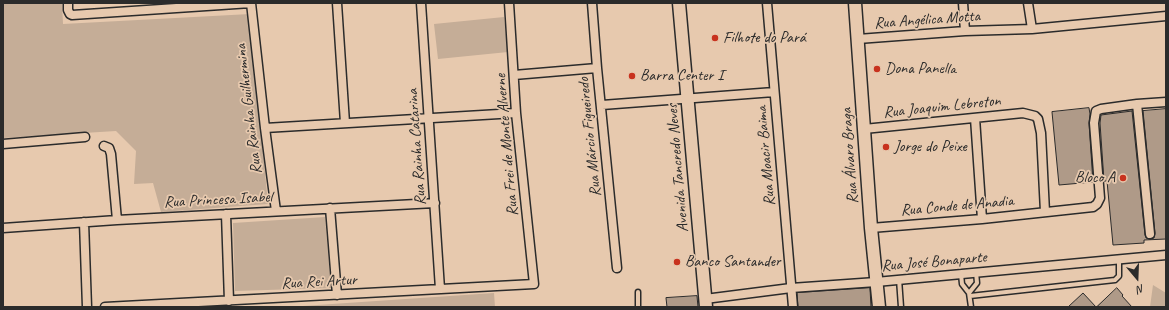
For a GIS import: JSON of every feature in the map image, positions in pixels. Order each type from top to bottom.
[{"type":"main road","name":"Avenida Tancredo Neves","points":[[679,3],[706,303]]},
{"type":"main road","name":"Rua Álvaro Braga","points":[[855,3],[871,228],[879,307]]},
{"type":"street","points":[[68,3],[68,10],[72,15],[251,3]]},
{"type":"street","name":"Rua Rainha Guilhermina","points":[[251,3],[276,211]]},
{"type":"street","points":[[337,3],[345,123]]},
{"type":"street","name":"Rua Rainha Catarina","points":[[421,3],[430,119],[440,289]]},
{"type":"street","name":"Rua Frei de Monte Alverne","points":[[509,3],[516,113],[534,284]]},
{"type":"street","name":"Rua Márcio Figueiredo","points":[[592,3],[617,268]]},
{"type":"street","name":"Rua Moacir Baima","points":[[767,3],[793,307]]},
{"type":"street","points":[[963,3],[965,31]]},
{"type":"street","points":[[1028,3],[1032,29]]},
{"type":"street","name":"Rua Angélica Motta","points":[[858,39],[965,31],[1032,29],[1166,16]]},
{"type":"street","points":[[514,75],[597,68]]},
{"type":"street","points":[[602,105],[774,92]]},
{"type":"street","points":[[1150,234],[1137,104],[1166,102]]},
{"type":"street","name":"Rua Conde de Anadia","points":[[871,228],[982,219],[1093,207],[1097,204],[1100,198],[1094,123],[1096,111],[1137,104]]},
{"type":"street","points":[[265,128],[516,113]]},
{"type":"street","name":"Rua Joaquim Lebreton","points":[[864,129],[1023,114],[1035,116],[1038,119],[1041,132],[1045,212]]},
{"type":"street","points":[[975,118],[982,219]]},
{"type":"street","points":[[3,144],[86,137]]},
{"type":"street","points":[[104,146],[109,148],[112,154],[117,220]]},
{"type":"street","name":"Rua Princesa Isabel","points":[[3,228],[117,220],[435,203]]},
{"type":"street","points":[[330,208],[337,295]]},
{"type":"street","points":[[226,214],[229,301]]},
{"type":"street","points":[[84,222],[87,307]]},
{"type":"street","name":"Rua José Bonaparte","points":[[706,303],[791,288],[876,282],[1166,255]]},
{"type":"street","name":"Rua Rei Artur","points":[[105,307],[534,284]]},
{"type":"lane","points":[[970,294],[1115,280],[1119,276],[1119,260]]},
{"type":"lane","points":[[971,307],[970,294],[976,283],[976,272]]},
{"type":"lane","points":[[961,274],[962,284],[970,294]]},
{"type":"lane","points":[[899,279],[901,307]]},
{"type":"lane","points":[[638,292],[638,307]]},
{"type":"shaded area","points":[[3,3],[62,3],[63,24],[250,14],[268,204],[161,212],[153,183],[134,184],[136,151],[116,131],[3,138]]},
{"type":"shaded area","points":[[504,17],[508,52],[438,59],[434,24]]},
{"type":"shaded area","points":[[325,217],[331,288],[235,291],[233,223]]},
{"type":"shaded area","points":[[1153,285],[1166,293],[1166,307],[1150,307]]},
{"type":"shaded area","points":[[494,293],[495,307],[288,307]]},
{"type":"building","name":"Bloco A","points":[[1089,108],[1093,182],[1059,185],[1052,112]]},
{"type":"building","name":"Bloco A","points":[[1166,109],[1166,239],[1144,240],[1144,243],[1113,245],[1107,181],[1104,181],[1100,123],[1101,115],[1132,111],[1145,235],[1146,238],[1150,239],[1154,238],[1155,233],[1143,111]]},
{"type":"building","points":[[870,288],[871,307],[798,307],[797,293]]},
{"type":"building","points":[[1117,288],[1132,307],[1096,307]]},
{"type":"building","points":[[1083,293],[1096,307],[1068,307]]},
{"type":"building","points":[[697,296],[698,307],[667,307],[666,298]]},
{"type":"place","name":"Filhote do Pará","points":[[715,38]]},
{"type":"place","name":"Dona Panella","points":[[877,69]]},
{"type":"place","name":"Barra Center I","points":[[632,76]]},
{"type":"place","name":"Jorge do Peixe","points":[[886,147]]},
{"type":"place","name":"Bloco A","points":[[1123,178]]},
{"type":"place","name":"Banco Santander","points":[[677,262]]}]
